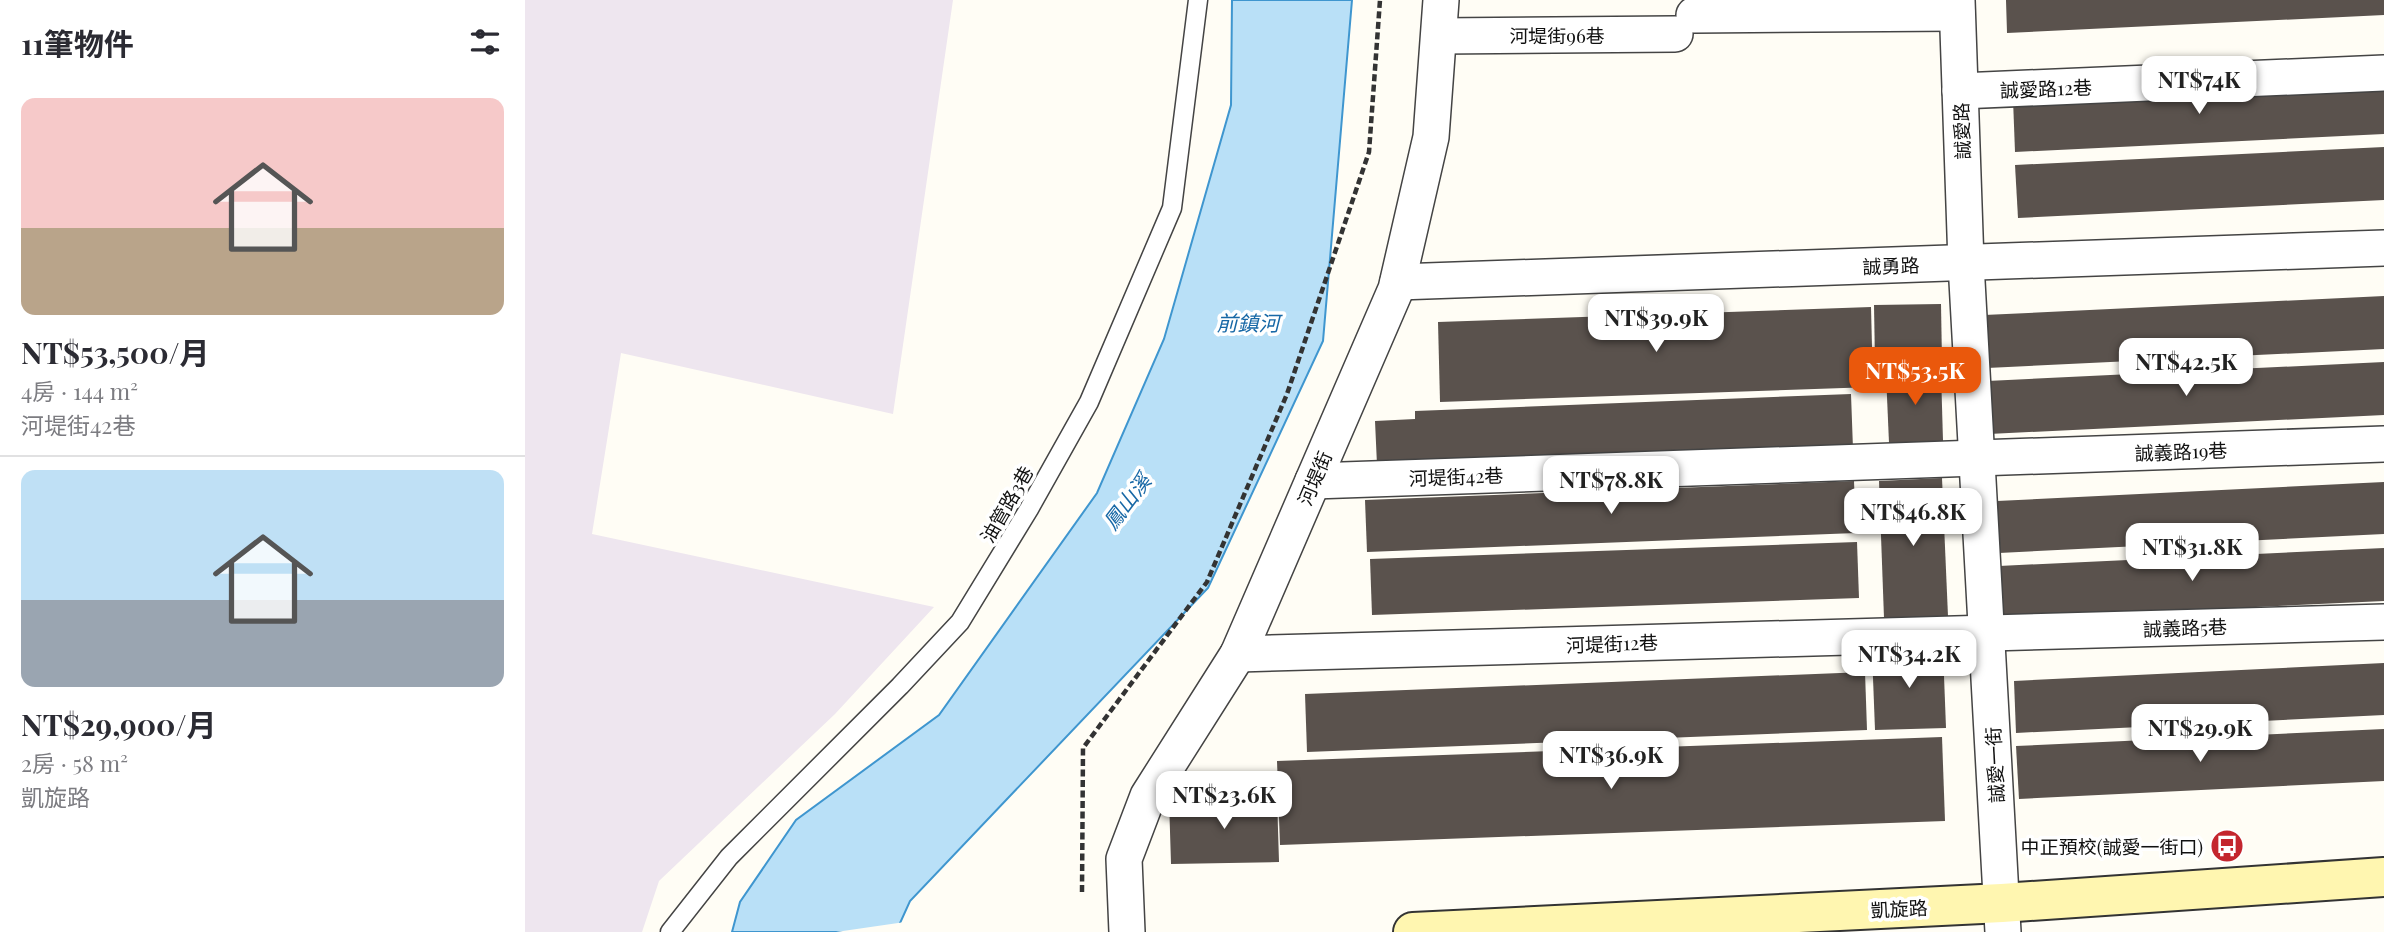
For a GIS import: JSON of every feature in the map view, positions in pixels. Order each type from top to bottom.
[{"type":"street","name":"河堤街","points":[[1127,932],[1124,859],[1148,796],[1238,654],[1398,282],[1431,137],[1441,0]]},
{"type":"street","name":"河堤街96巷","points":[[1439,36],[1684,25],[1957,7]]},
{"type":"street","name":"誠愛路","points":[[1957,7],[1966,263]]},
{"type":"street","name":"誠愛路12巷","points":[[1960,91],[2384,73]]},
{"type":"street","name":"誠勇路","points":[[1398,282],[2384,248]]},
{"type":"street","name":"誠愛一街","points":[[1966,263],[2002,917]]},
{"type":"street","name":"誠義路19巷","points":[[1977,458],[2384,444]]},
{"type":"street","name":"河堤街42巷","points":[[1313,481],[1977,458]]},
{"type":"street","name":"誠義路5巷","points":[[1987,633],[2384,622]]},
{"type":"street","name":"河堤街12巷","points":[[1238,654],[1987,633]]},
{"type":"street","name":"凱旋路","points":[[1413,932],[2002,917],[2384,877]]},
{"type":"lane","name":"油管路3巷","points":[[670,932],[729,857],[960,622],[1029,509],[1089,402],[1172,208],[1198,0]]},
{"type":"path","points":[[1082,892],[1083,748],[1207,583],[1287,394],[1369,152],[1380,0]]},
{"type":"shaded area","points":[[525,0],[953,0],[893,414],[621,353],[592,534],[934,607],[835,714],[659,881],[642,932],[525,932]]},
{"type":"water","name":"前鎮河","points":[[1232,0],[1352,0],[1323,341],[1208,588],[910,901],[896,932],[732,932],[740,902],[796,820],[939,715],[1097,493],[1164,339],[1231,105]]},
{"type":"pier","points":[[905,922],[900,932],[836,932]]},
{"type":"building","points":[[2006,0],[2384,0],[2384,15],[2007,33]]},
{"type":"building","points":[[2384,81],[2384,134],[2015,152],[2013,99]]},
{"type":"building","points":[[2384,147],[2384,200],[2018,218],[2015,165]]},
{"type":"building","points":[[2384,296],[2384,349],[1987,368],[1984,315]]},
{"type":"building","points":[[1941,304],[1942,362],[1875,363],[1874,305]]},
{"type":"building","points":[[1871,307],[1873,387],[1440,402],[1438,322]]},
{"type":"building","points":[[2384,362],[2384,415],[1989,434],[1987,381]]},
{"type":"building","points":[[1941,372],[1943,441],[1889,443],[1886,374]]},
{"type":"building","points":[[1851,394],[1853,449],[1377,465],[1375,421],[1415,419],[1415,411]]},
{"type":"building","points":[[1942,478],[1948,616],[1884,618],[1879,481]]},
{"type":"building","points":[[1854,481],[1856,533],[1367,552],[1365,500]]},
{"type":"building","points":[[2384,482],[2384,534],[1999,553],[1997,501]]},
{"type":"building","points":[[1857,542],[1859,598],[1372,615],[1370,559]]},
{"type":"building","points":[[2384,548],[2384,601],[2002,619],[1999,566]]},
{"type":"building","points":[[1943,650],[1946,728],[1875,730],[1872,652]]},
{"type":"building","points":[[2384,663],[2384,715],[2016,733],[2014,681]]},
{"type":"building","points":[[1865,672],[1867,730],[1307,752],[1305,694]]},
{"type":"building","points":[[2384,729],[2384,781],[2019,799],[2016,746]]},
{"type":"building","points":[[1942,737],[1945,821],[1280,845],[1277,761]]},
{"type":"building","points":[[1277,797],[1279,862],[1171,864],[1169,800]]},
{"type":"place","name":"中正預校(誠愛一街口)","points":[[2227,846]]},
{"type":"water label","name":"鳳山溪","points":[[1126,501]]}]
